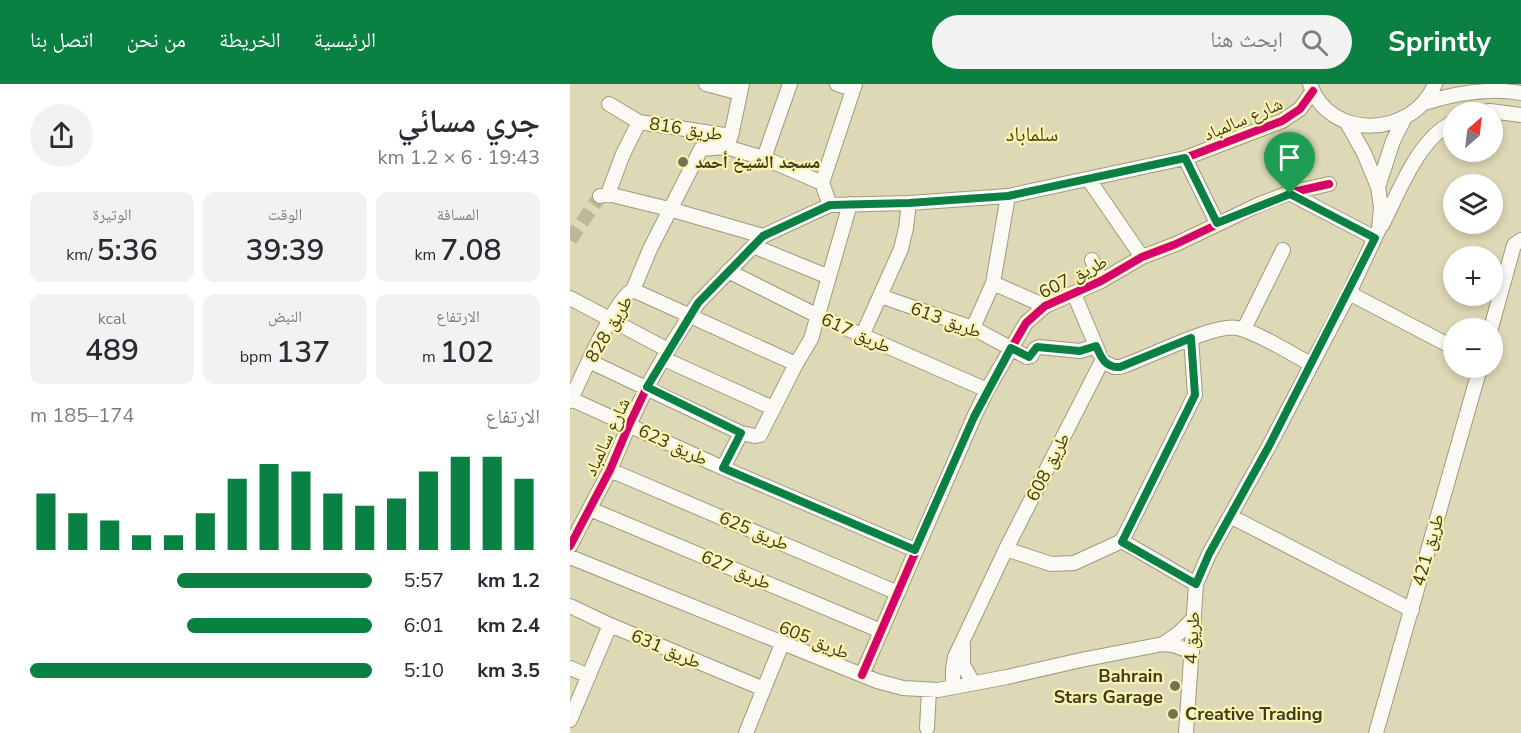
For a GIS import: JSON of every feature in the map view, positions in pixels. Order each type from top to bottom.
[{"type":"street","points":[[706,84],[741,89],[728,142]]},
{"type":"street","points":[[764,158],[790,84]]},
{"type":"street","points":[[830,205],[822,183],[854,87],[837,84]]},
{"type":"street","points":[[1424,103],[1435,84]]},
{"type":"street","points":[[1311,86],[1324,106],[1346,121],[1365,126],[1385,126],[1404,119],[1424,103],[1446,96],[1492,90],[1521,93]]},
{"type":"street","name":"شارع سالمباد","points":[[570,546],[574,529],[590,508],[610,470],[628,424],[647,387],[698,303],[758,241],[830,205],[909,203],[1008,196],[1185,158],[1282,122],[1300,109],[1311,86]]},
{"type":"street","name":"طريق 816","points":[[609,104],[639,122],[728,142],[822,183]]},
{"type":"street","points":[[1503,113],[1521,115]]},
{"type":"street","points":[[1378,187],[1393,141],[1404,119]]},
{"type":"street","points":[[1346,121],[1364,153],[1378,187]]},
{"type":"street","points":[[639,122],[604,195],[669,209],[758,241],[829,277]]},
{"type":"street","points":[[1290,194],[1377,233],[1430,138],[1443,129]]},
{"type":"street","name":"طريق 828","points":[[570,400],[610,321],[628,292],[633,290],[650,249],[699,150],[728,142]]},
{"type":"street","points":[[1185,158],[1217,223]]},
{"type":"street","points":[[1089,180],[1142,257]]},
{"type":"street","name":"طريق 607","points":[[862,675],[987,390],[1026,323],[1045,306],[1101,281],[1142,257],[1176,244],[1217,223],[1290,194],[1329,184]]},
{"type":"street","name":"طريق 4","points":[[1186,733],[1196,584],[1209,554],[1349,293],[1377,233],[1381,207],[1378,187]]},
{"type":"street","points":[[973,328],[993,283],[1008,196]]},
{"type":"street","points":[[862,336],[901,249],[909,203]]},
{"type":"street","points":[[589,361],[741,433],[760,435],[796,363],[811,339],[850,204]]},
{"type":"street","points":[[1494,318],[1518,243]]},
{"type":"street","points":[[1244,329],[1283,250]]},
{"type":"street","name":"طريق 607","points":[[1092,260],[1101,281]]},
{"type":"street","name":"طريق 617","points":[[728,271],[818,316],[987,390]]},
{"type":"street","points":[[993,283],[1045,306]]},
{"type":"street","points":[[633,290],[796,363]]},
{"type":"street","points":[[1349,293],[1443,342]]},
{"type":"street","points":[[1074,294],[1102,361],[1114,367],[1120,367],[1191,338],[1227,327],[1244,329],[1311,364]]},
{"type":"street","name":"طريق 613","points":[[880,296],[973,328],[1011,348]]},
{"type":"street","points":[[570,298],[666,355],[773,408]]},
{"type":"street","points":[[1006,549],[1051,564],[1074,563],[1122,542],[1195,395],[1191,338]]},
{"type":"street","points":[[1011,348],[1029,357],[1037,347],[1080,351],[1096,346]]},
{"type":"street","name":"طريق 608","points":[[953,687],[954,661],[1006,549],[1102,361]]},
{"type":"street","name":"طريق 421","points":[[1376,733],[1476,378]]},
{"type":"street","name":"طريق 623","points":[[570,400],[915,550]]},
{"type":"street","points":[[723,468],[741,433]]},
{"type":"street","name":"طريق 625","points":[[610,470],[898,593]]},
{"type":"street","name":"طريق 627","points":[[590,508],[881,631]]},
{"type":"street","points":[[1230,516],[1412,610]]},
{"type":"street","points":[[1122,542],[1196,584]]},
{"type":"street","name":"طريق 605","points":[[570,557],[782,644],[903,688],[929,690],[1007,678],[1081,660],[1163,644],[1192,652]]},
{"type":"street","name":"طريق 631","points":[[570,606],[764,689]]},
{"type":"street","name":"طريق 605","points":[[1163,644],[1193,619]]},
{"type":"street","points":[[570,720],[610,625]]},
{"type":"street","name":"طريق 608","points":[[964,640],[963,665],[973,683]]},
{"type":"street","points":[[746,733],[782,644]]},
{"type":"street","points":[[570,668],[589,676]]},
{"type":"street","points":[[927,728],[929,690]]},
{"type":"tunnel","points":[[570,240],[600,196]]},
{"type":"cycle path","points":[[570,546],[610,470],[647,387],[668,350],[698,303],[763,236],[830,205],[909,203],[1008,196],[1185,158],[1282,121],[1300,109],[1313,91]]},
{"type":"cycle path","points":[[862,675],[974,417],[1026,323],[1045,306],[1101,281],[1142,257],[1176,244],[1260,204],[1289,193],[1329,184]]},
{"type":"place","name":"مسجد الشيخ أحمد","points":[[683,162]]},
{"type":"place","name":"Bahrain Stars Garage","points":[[1175,686]]},
{"type":"place","name":"Creative Trading","points":[[1173,714]]},
{"type":"district","name":"سلماباد","points":[[1032,134]]},
{"type":"route","points":[[1185,158],[1217,223],[1290,194],[1375,238],[1349,293],[1269,446],[1209,554],[1196,584],[1122,542],[1193,402],[1195,384],[1191,338],[1120,367],[1114,367],[1102,361],[1096,346],[1080,351],[1037,347],[1029,357],[1011,348],[974,417],[915,550],[723,468],[741,433],[647,387],[698,303],[763,236],[830,205],[909,203],[1008,196],[1185,158]]}]
